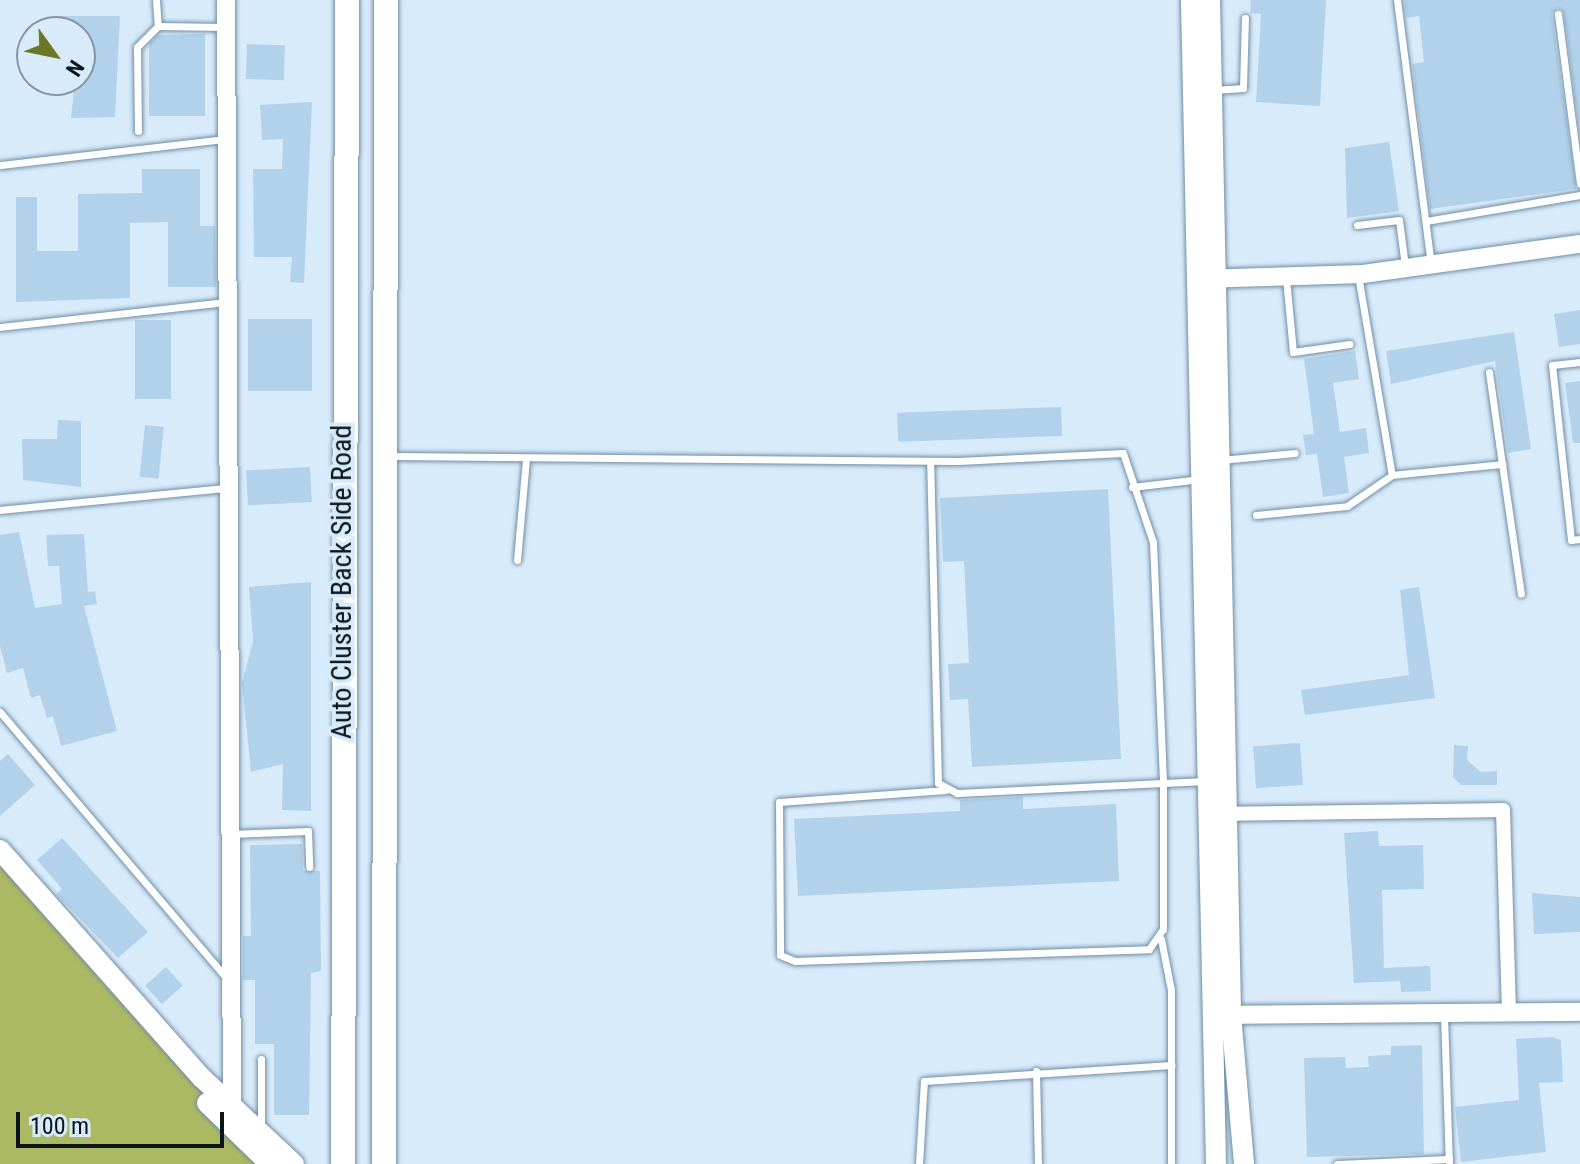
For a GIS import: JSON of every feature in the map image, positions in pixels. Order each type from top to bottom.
[{"type":"main road","name":"Auto Cluster Back Side Road","points":[[343,1164],[347,0]]},
{"type":"main road","name":"Auto Cluster Back Side Road","points":[[384,1164],[386,0]]},
{"type":"main road","points":[[1191,0],[1213,450],[1222,1015],[1216,1164]]},
{"type":"main road","points":[[1206,279],[1212,90],[1210,0]]},
{"type":"main road","points":[[1213,450],[1203,479],[1208,781],[1218,814]]},
{"type":"main road","points":[[0,850],[270,1164]]},
{"type":"main road","points":[[0,870],[232,1119],[261,1135],[294,1164]]},
{"type":"main road","points":[[1222,1015],[1235,1055],[1244,1164]]},
{"type":"main road","points":[[1230,1164],[1227,1083],[1235,1055]]},
{"type":"street","points":[[226,0],[228,302],[224,488],[232,1119]]},
{"type":"street","points":[[1206,279],[1358,274],[1580,244]]},
{"type":"street","points":[[1218,814],[1503,810],[1509,1013]]},
{"type":"street","points":[[1222,1015],[1580,1012]]},
{"type":"lane","points":[[156,0],[158,26]]},
{"type":"lane","points":[[1397,0],[1431,265]]},
{"type":"lane","points":[[1558,14],[1580,184]]},
{"type":"lane","points":[[1212,90],[1243,88],[1245,18]]},
{"type":"lane","points":[[138,131],[137,47],[158,26],[227,27]]},
{"type":"lane","points":[[0,165],[227,139]]},
{"type":"lane","points":[[1426,221],[1580,195]]},
{"type":"lane","points":[[1357,225],[1399,220],[1406,268]]},
{"type":"lane","points":[[1358,274],[1392,475]]},
{"type":"lane","points":[[1286,278],[1293,352],[1349,344]]},
{"type":"lane","points":[[0,327],[228,302]]},
{"type":"lane","points":[[1580,362],[1552,365],[1571,540],[1580,539]]},
{"type":"lane","points":[[1489,372],[1521,594]]},
{"type":"lane","points":[[1213,450],[1295,453]]},
{"type":"lane","points":[[384,456],[930,461],[1123,453],[1153,542],[1163,783],[1161,939],[1171,990],[1171,1164]]},
{"type":"lane","points":[[517,560],[526,459]]},
{"type":"lane","points":[[930,461],[938,766],[946,790]]},
{"type":"lane","points":[[1256,515],[1347,506],[1392,475],[1502,464]]},
{"type":"lane","points":[[1132,487],[1203,479]]},
{"type":"lane","points":[[0,510],[224,488]]},
{"type":"lane","points":[[0,712],[229,981]]},
{"type":"lane","points":[[1161,939],[1149,949],[795,961],[780,955],[779,802],[946,790],[1208,781]]},
{"type":"lane","points":[[228,834],[308,831],[309,867]]},
{"type":"lane","points":[[1337,1164],[1449,1162],[1444,1013]]},
{"type":"lane","points":[[261,1059],[261,1135]]},
{"type":"lane","points":[[919,1164],[924,1081],[1036,1071],[1171,1065]]},
{"type":"lane","points":[[1036,1071],[1038,1164]]},
{"type":"green space","points":[[0,861],[278,1164],[0,1164]]},
{"type":"building","points":[[1251,0],[1326,0],[1320,106],[1256,102],[1261,14],[1250,13]]},
{"type":"building","points":[[1404,0],[1580,0],[1580,133],[1564,13],[1558,8],[1552,14],[1576,189],[1430,209],[1412,64],[1424,62],[1419,16],[1406,18]]},
{"type":"building","points":[[96,16],[120,16],[115,117],[71,118],[73,96],[96,96]]},
{"type":"building","points":[[205,34],[205,116],[149,116],[149,44],[158,35]]},
{"type":"building","points":[[247,44],[285,45],[284,80],[246,79]]},
{"type":"building","points":[[312,102],[304,283],[290,282],[292,257],[254,257],[253,169],[282,169],[283,139],[262,140],[260,105]]},
{"type":"building","points":[[1389,142],[1399,211],[1347,218],[1345,148]]},
{"type":"building","points":[[142,169],[200,169],[200,226],[215,226],[216,287],[168,287],[168,222],[130,223],[130,298],[16,302],[16,197],[37,197],[37,251],[78,251],[78,194],[142,193]]},
{"type":"building","points":[[1580,310],[1580,344],[1559,347],[1554,314]]},
{"type":"building","points":[[248,319],[312,319],[312,391],[248,391]]},
{"type":"building","points":[[135,320],[171,320],[171,399],[135,399]]},
{"type":"building","points":[[1514,332],[1531,449],[1508,453],[1495,361],[1391,384],[1386,351]]},
{"type":"building","points":[[1355,351],[1359,379],[1333,383],[1340,432],[1366,428],[1369,453],[1344,457],[1349,493],[1323,497],[1317,454],[1306,455],[1303,435],[1314,434],[1304,359]]},
{"type":"building","points":[[1580,381],[1580,443],[1573,443],[1565,383]]},
{"type":"building","points":[[1061,407],[1062,436],[898,442],[897,413]]},
{"type":"building","points":[[58,420],[81,421],[81,487],[23,480],[22,439],[57,439]]},
{"type":"building","points":[[145,425],[164,427],[158,479],[140,477]]},
{"type":"building","points":[[310,467],[312,502],[248,505],[246,470]]},
{"type":"building","points":[[1108,489],[1121,759],[972,767],[968,699],[950,700],[948,664],[969,663],[964,561],[943,562],[940,498]]},
{"type":"building","points":[[19,532],[35,608],[62,604],[59,566],[48,566],[46,535],[84,534],[88,592],[95,591],[97,604],[84,606],[117,731],[61,746],[53,716],[47,718],[40,695],[31,698],[23,668],[7,673],[0,646],[0,535]]},
{"type":"building","points":[[311,582],[311,811],[282,810],[283,764],[251,772],[242,683],[253,641],[249,587]]},
{"type":"building","points":[[1419,587],[1435,698],[1305,715],[1301,690],[1409,675],[1400,590]]},
{"type":"building","points":[[1300,743],[1303,785],[1256,788],[1253,746]]},
{"type":"building","points":[[1454,745],[1468,746],[1467,760],[1481,772],[1497,771],[1497,785],[1461,785],[1453,777]]},
{"type":"building","points":[[8,754],[35,785],[0,816],[0,761]]},
{"type":"building","points":[[1023,797],[1023,809],[1116,804],[1119,881],[798,896],[794,819],[960,811],[960,800]]},
{"type":"building","points":[[1378,831],[1379,846],[1423,845],[1424,889],[1382,890],[1384,968],[1430,966],[1431,991],[1401,992],[1400,981],[1354,983],[1344,833]]},
{"type":"building","points":[[62,838],[148,932],[118,958],[56,894],[62,889],[37,860]]},
{"type":"building","points":[[302,844],[303,871],[320,871],[321,971],[311,973],[309,1115],[274,1115],[274,1044],[255,1044],[255,980],[243,980],[243,936],[251,936],[250,845]]},
{"type":"building","points":[[1532,893],[1580,897],[1580,932],[1534,934]]},
{"type":"building","points":[[166,967],[183,986],[162,1004],[145,986]]},
{"type":"building","points":[[1552,1037],[1561,1040],[1563,1082],[1539,1083],[1546,1152],[1461,1162],[1455,1107],[1519,1100],[1516,1039]]},
{"type":"building","points":[[1422,1045],[1424,1154],[1307,1157],[1304,1058],[1345,1057],[1346,1068],[1369,1067],[1368,1056],[1391,1055],[1391,1046]]}]
